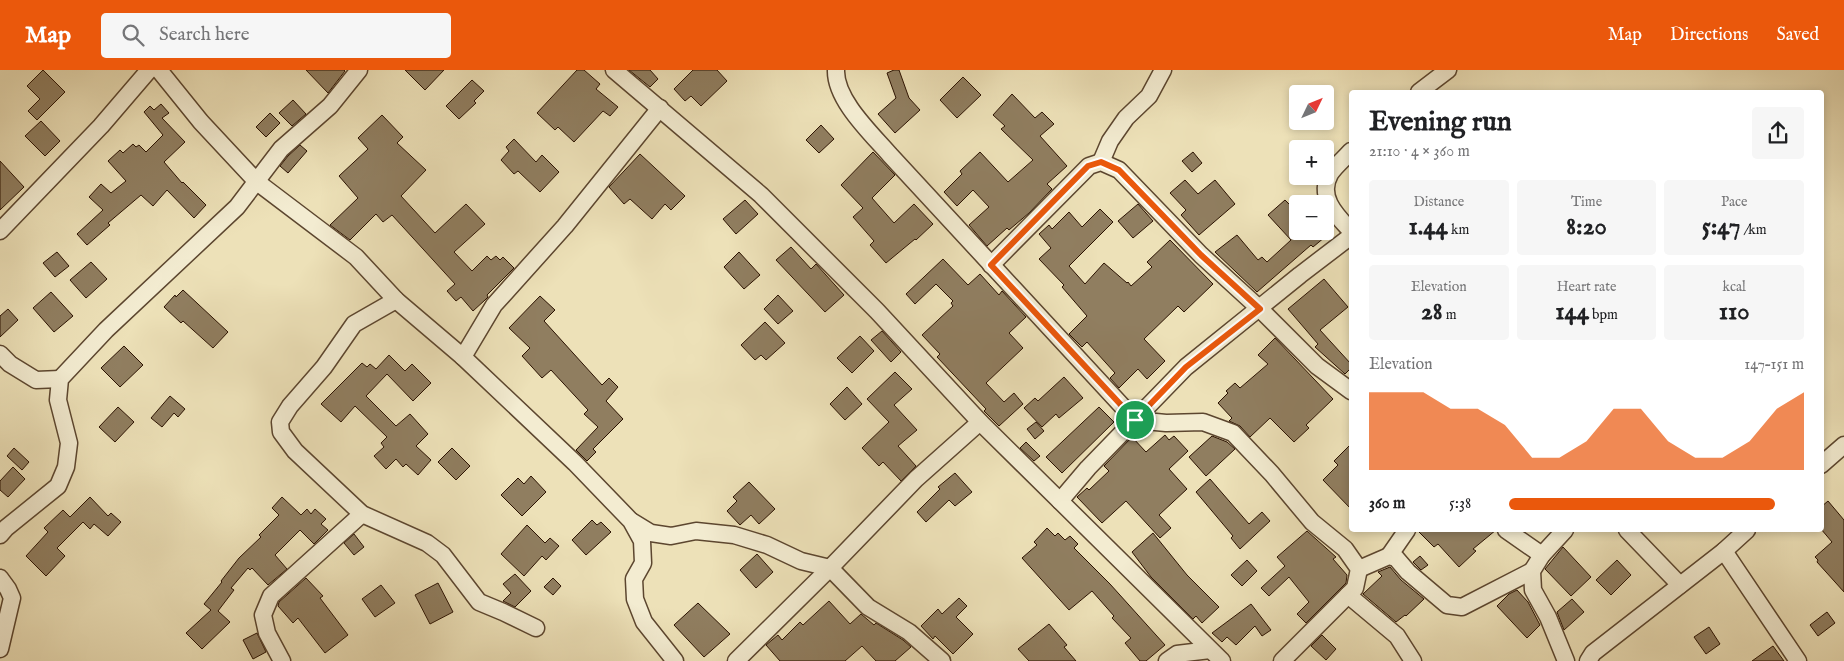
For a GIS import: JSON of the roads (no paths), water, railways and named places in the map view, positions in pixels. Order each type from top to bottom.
[{"type":"street","points":[[0,231],[101,126],[149,70]]},
{"type":"street","points":[[158,70],[201,122],[257,182],[356,257],[396,300],[463,357],[575,463],[631,521],[651,533],[670,536],[696,531],[734,535],[767,545],[802,561],[830,568],[868,607],[909,632],[942,661]]},
{"type":"street","points":[[0,535],[58,486],[66,467],[68,443],[58,400],[60,379],[106,330],[237,207],[281,149],[330,106],[359,70]]},
{"type":"street","points":[[614,70],[761,195],[877,311],[980,422],[1216,655]]},
{"type":"street","points":[[836,70],[842,93],[854,112],[890,155],[1135,420],[1166,423],[1203,422],[1233,433],[1272,474],[1312,522],[1345,550],[1359,569],[1355,588],[1282,661]]},
{"type":"street","points":[[1101,162],[1110,141],[1126,118],[1148,96],[1163,70]]},
{"type":"street","points":[[1422,90],[1448,70]]},
{"type":"street","points":[[463,357],[494,305],[565,226],[660,108]]},
{"type":"street","points":[[1349,153],[1330,174],[1325,191],[1330,209],[1349,229]]},
{"type":"street","points":[[991,265],[1088,166],[1101,162],[1119,170],[1201,255],[1260,309],[1317,366],[1349,390]]},
{"type":"street","points":[[1060,501],[1088,468],[1186,367],[1349,238]]},
{"type":"street","points":[[396,300],[354,324],[324,367],[290,406],[280,422],[281,432],[295,451],[362,514],[426,543],[443,555],[479,602],[536,628]]},
{"type":"street","points":[[0,354],[10,364],[36,380],[60,379]]},
{"type":"street","points":[[743,659],[916,479],[980,422]]},
{"type":"street","points":[[1824,462],[1844,445]]},
{"type":"street","points":[[1824,464],[1844,454]]},
{"type":"street","points":[[282,661],[267,633],[263,615],[270,596],[362,514]]},
{"type":"street","points":[[631,521],[642,541],[643,563],[634,579],[635,599],[644,622],[675,661]]},
{"type":"street","points":[[1359,569],[1389,556],[1406,532]]},
{"type":"street","points":[[1509,532],[1542,555]]},
{"type":"street","points":[[1389,556],[1396,558],[1408,572],[1447,605],[1462,607],[1532,571],[1542,555],[1563,532]]},
{"type":"street","points":[[1629,532],[1680,585]]},
{"type":"street","points":[[1588,661],[1593,653],[1745,532]]},
{"type":"street","points":[[1724,550],[1798,661]]},
{"type":"street","points":[[1532,571],[1533,590],[1548,617],[1566,661]]},
{"type":"street","points":[[0,578],[12,598],[0,649]]},
{"type":"street","points":[[1348,595],[1397,636],[1413,661]]},
{"type":"street","points":[[1167,661],[1177,654],[1216,655]]}]
